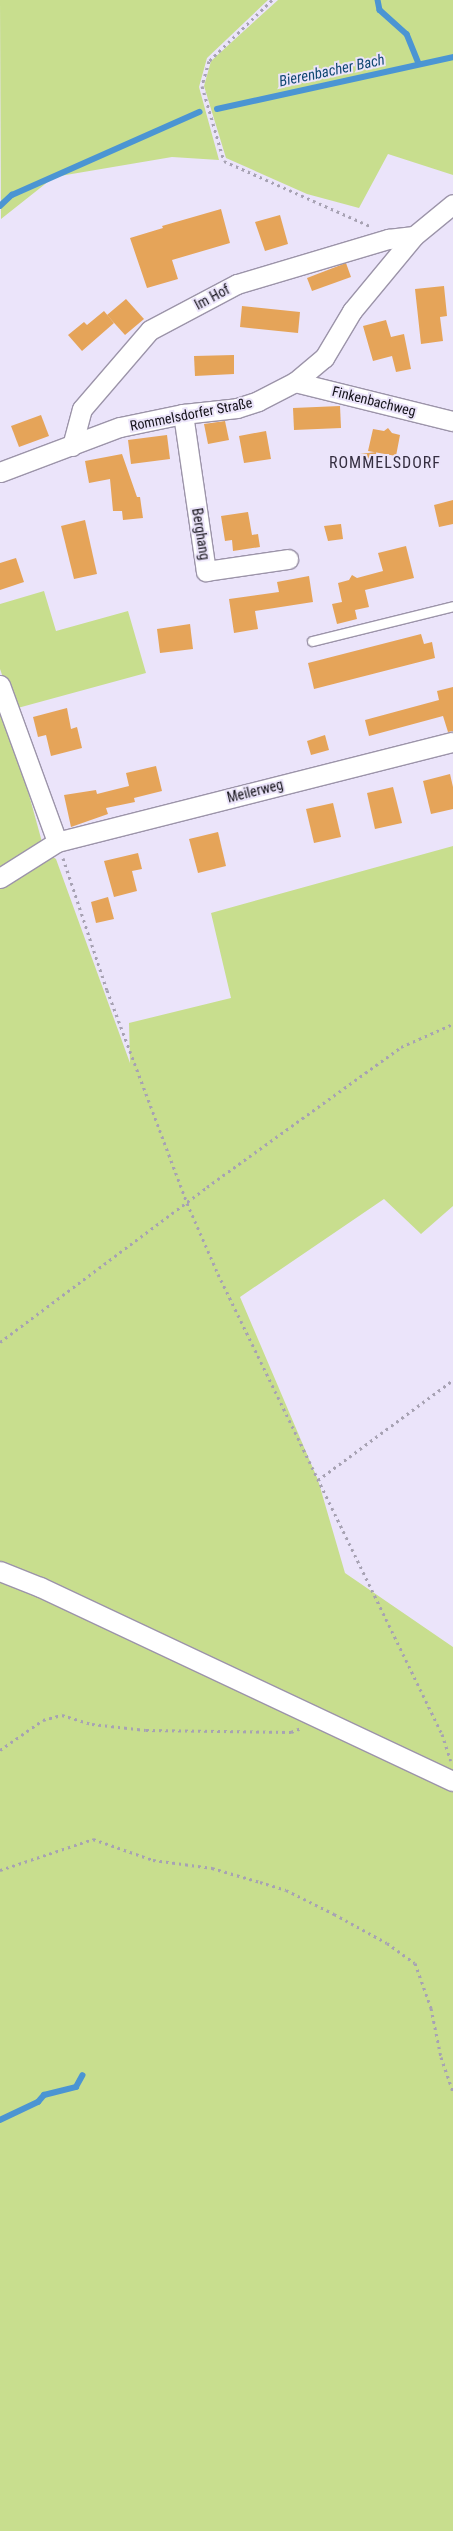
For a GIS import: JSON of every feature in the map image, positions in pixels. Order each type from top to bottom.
[{"type":"street","name":"Rommelsdorfer Straße","points":[[0,472],[120,428],[183,414],[237,408],[258,401],[295,382],[324,358],[352,311],[414,236],[453,204]]},
{"type":"street","name":"Im Hof","points":[[72,446],[82,409],[150,330],[237,284],[388,238],[414,236]]},
{"type":"street","name":"Finkenbachweg","points":[[295,382],[453,420]]},
{"type":"street","name":"Berghang","points":[[183,414],[206,572],[288,559]]},
{"type":"street","points":[[0,685],[57,842]]},
{"type":"street","name":"Meilerweg","points":[[0,878],[57,842],[453,742]]},
{"type":"street","points":[[0,1571],[49,1591],[453,1780]]},
{"type":"lane","points":[[312,641],[453,606]]},
{"type":"path","points":[[272,0],[210,60],[202,86],[224,160],[365,222],[388,238]]},
{"type":"path","points":[[57,842],[93,942],[107,990],[187,1203],[218,1274],[442,1734],[453,1766]]},
{"type":"path","points":[[0,1342],[402,1047],[453,1024]]},
{"type":"path","points":[[318,1480],[453,1380]]},
{"type":"path","points":[[0,1750],[43,1720],[62,1715],[92,1724],[146,1730],[291,1732],[300,1729]]},
{"type":"path","points":[[0,1870],[93,1839],[153,1860],[212,1868],[286,1890],[387,1943],[415,1963],[431,2008],[441,2057],[453,2092]]},
{"type":"green space","points":[[0,0],[268,0],[207,58],[199,87],[219,160],[172,157],[54,177],[1,219]]},
{"type":"green space","points":[[278,0],[453,0],[453,175],[388,154],[359,208],[307,194],[226,158],[204,86],[211,61]]},
{"type":"green space","points":[[44,591],[56,631],[128,611],[146,673],[14,709],[0,669],[0,604]]},
{"type":"green space","points":[[6,711],[42,842],[0,868],[0,714]]},
{"type":"green space","points":[[453,846],[453,1206],[421,1234],[384,1199],[240,1297],[318,1480],[345,1573],[453,1647],[453,2531],[0,2531],[0,884],[47,853],[56,859],[130,1063],[129,1023],[231,998],[211,913]]},
{"type":"building","points":[[221,209],[230,243],[172,260],[178,279],[147,288],[130,238],[163,228],[162,226]]},
{"type":"building","points":[[280,215],[288,244],[265,251],[255,222]]},
{"type":"building","points":[[346,263],[351,277],[312,291],[307,278]]},
{"type":"building","points":[[444,286],[447,316],[440,317],[443,341],[421,344],[415,289]]},
{"type":"building","points":[[126,299],[144,319],[125,335],[107,315]]},
{"type":"building","points":[[242,306],[300,312],[298,333],[240,327]]},
{"type":"building","points":[[104,311],[114,323],[82,351],[68,335],[84,322],[87,325]]},
{"type":"building","points":[[386,320],[391,337],[404,334],[411,369],[396,372],[392,356],[373,361],[363,326]]},
{"type":"building","points":[[234,355],[234,374],[195,376],[194,356]]},
{"type":"building","points":[[340,406],[341,428],[294,430],[293,408]]},
{"type":"building","points":[[41,415],[49,436],[19,447],[11,426]]},
{"type":"building","points":[[225,421],[229,440],[208,444],[204,424]]},
{"type":"building","points":[[388,428],[392,433],[400,435],[396,456],[368,451],[373,429],[384,431]]},
{"type":"building","points":[[266,431],[271,459],[244,463],[239,436]]},
{"type":"building","points":[[167,435],[170,459],[131,464],[128,440]]},
{"type":"building","points":[[376,452],[377,469],[361,470],[360,454]]},
{"type":"building","points":[[122,454],[137,497],[140,497],[143,518],[123,520],[122,511],[113,511],[110,479],[89,483],[85,461]]},
{"type":"building","points":[[453,500],[453,524],[439,527],[434,505]]},
{"type":"building","points":[[248,512],[252,535],[258,534],[260,547],[233,551],[232,540],[225,541],[221,516]]},
{"type":"building","points":[[85,520],[97,574],[74,579],[61,526]]},
{"type":"building","points":[[341,524],[343,539],[328,541],[324,526]]},
{"type":"building","points":[[406,546],[414,578],[365,590],[369,607],[355,610],[357,619],[337,624],[332,604],[342,602],[338,583],[349,580],[352,575],[357,578],[383,571],[378,553]]},
{"type":"building","points":[[16,558],[24,582],[0,590],[0,563]]},
{"type":"building","points":[[309,576],[313,602],[255,611],[258,629],[234,633],[229,599],[279,592],[277,582]]},
{"type":"building","points":[[190,624],[193,649],[160,653],[157,629]]},
{"type":"building","points":[[421,634],[424,644],[432,642],[435,658],[314,689],[308,663]]},
{"type":"building","points":[[453,687],[453,731],[448,732],[443,716],[369,736],[365,720],[439,700],[437,691]]},
{"type":"building","points":[[67,708],[71,729],[77,727],[82,748],[51,756],[46,735],[38,737],[33,717]]},
{"type":"building","points":[[325,735],[329,750],[311,755],[307,741]]},
{"type":"building","points":[[156,766],[162,791],[134,798],[135,802],[106,808],[108,814],[71,827],[64,795],[96,790],[97,794],[129,786],[126,773]]},
{"type":"building","points":[[450,774],[453,787],[453,809],[431,814],[423,781]]},
{"type":"building","points":[[393,787],[402,823],[375,829],[367,793]]},
{"type":"building","points":[[333,803],[341,837],[314,843],[306,809]]},
{"type":"building","points":[[218,832],[226,866],[198,873],[189,839]]},
{"type":"building","points":[[138,853],[142,869],[132,871],[137,891],[114,897],[104,861]]},
{"type":"building","points":[[108,897],[114,919],[96,923],[91,902]]},
{"type":"waterway","points":[[378,0],[380,10],[407,34],[419,64]]},
{"type":"waterway","name":"Bierenbacher Bach","points":[[217,109],[453,57]]},
{"type":"waterway","name":"Bierenbacher Bach","points":[[0,206],[12,195],[199,112]]},
{"type":"waterway","points":[[0,2120],[38,2102],[44,2095],[76,2087],[82,2076]]},
{"type":"district","name":"ROMMELSDORF","points":[[385,463]]}]
